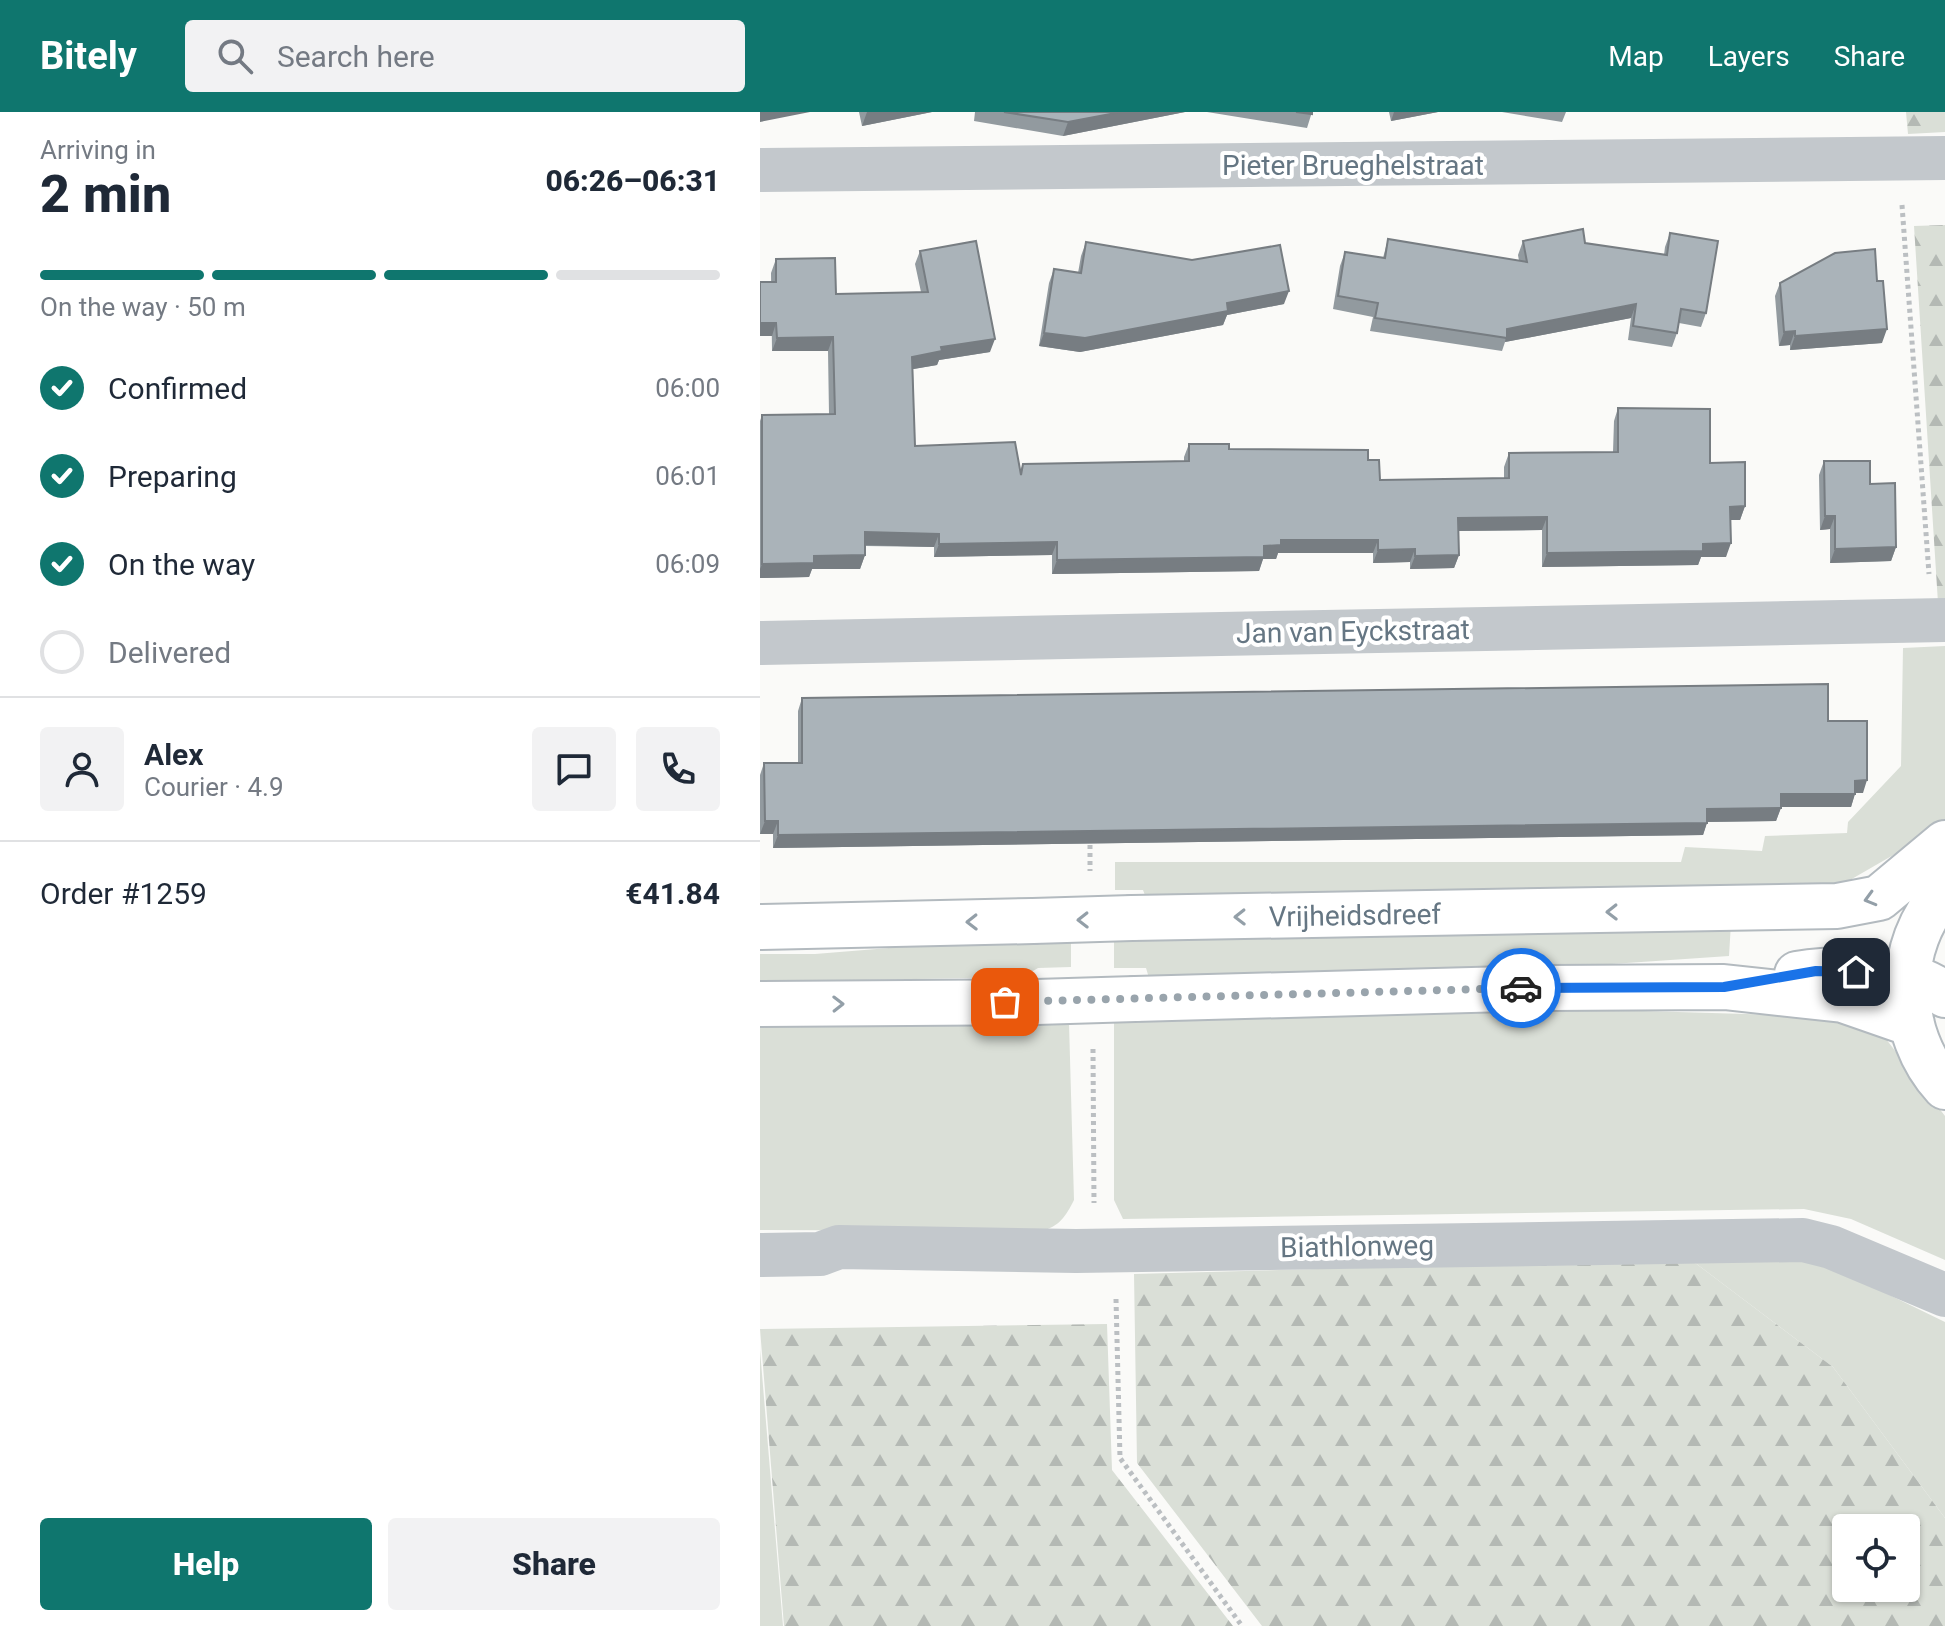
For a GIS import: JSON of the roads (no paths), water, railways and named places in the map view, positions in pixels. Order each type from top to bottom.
[{"type":"main road","name":"Vrijheidsdreef","points":[[760,927],[1837,906],[1879,898],[1940,863]]},
{"type":"main road","points":[[1940,863],[1919,927],[1926,985],[1912,1024],[1921,1053],[1945,1087]]},
{"type":"main road","points":[[1724,987],[1816,971],[1926,985]]},
{"type":"main road","points":[[760,1004],[1036,1002],[1547,988],[1724,987],[1843,1000],[1912,1024]]},
{"type":"street","name":"Pieter Brueghelstraat","points":[[760,170],[1945,158]]},
{"type":"street","name":"Jan van Eyckstraat","points":[[760,643],[1938,620]]},
{"type":"street","name":"Biathlonweg","points":[[760,1255],[820,1254],[839,1247],[1076,1251],[1803,1240],[1831,1247],[1945,1295]]}]
